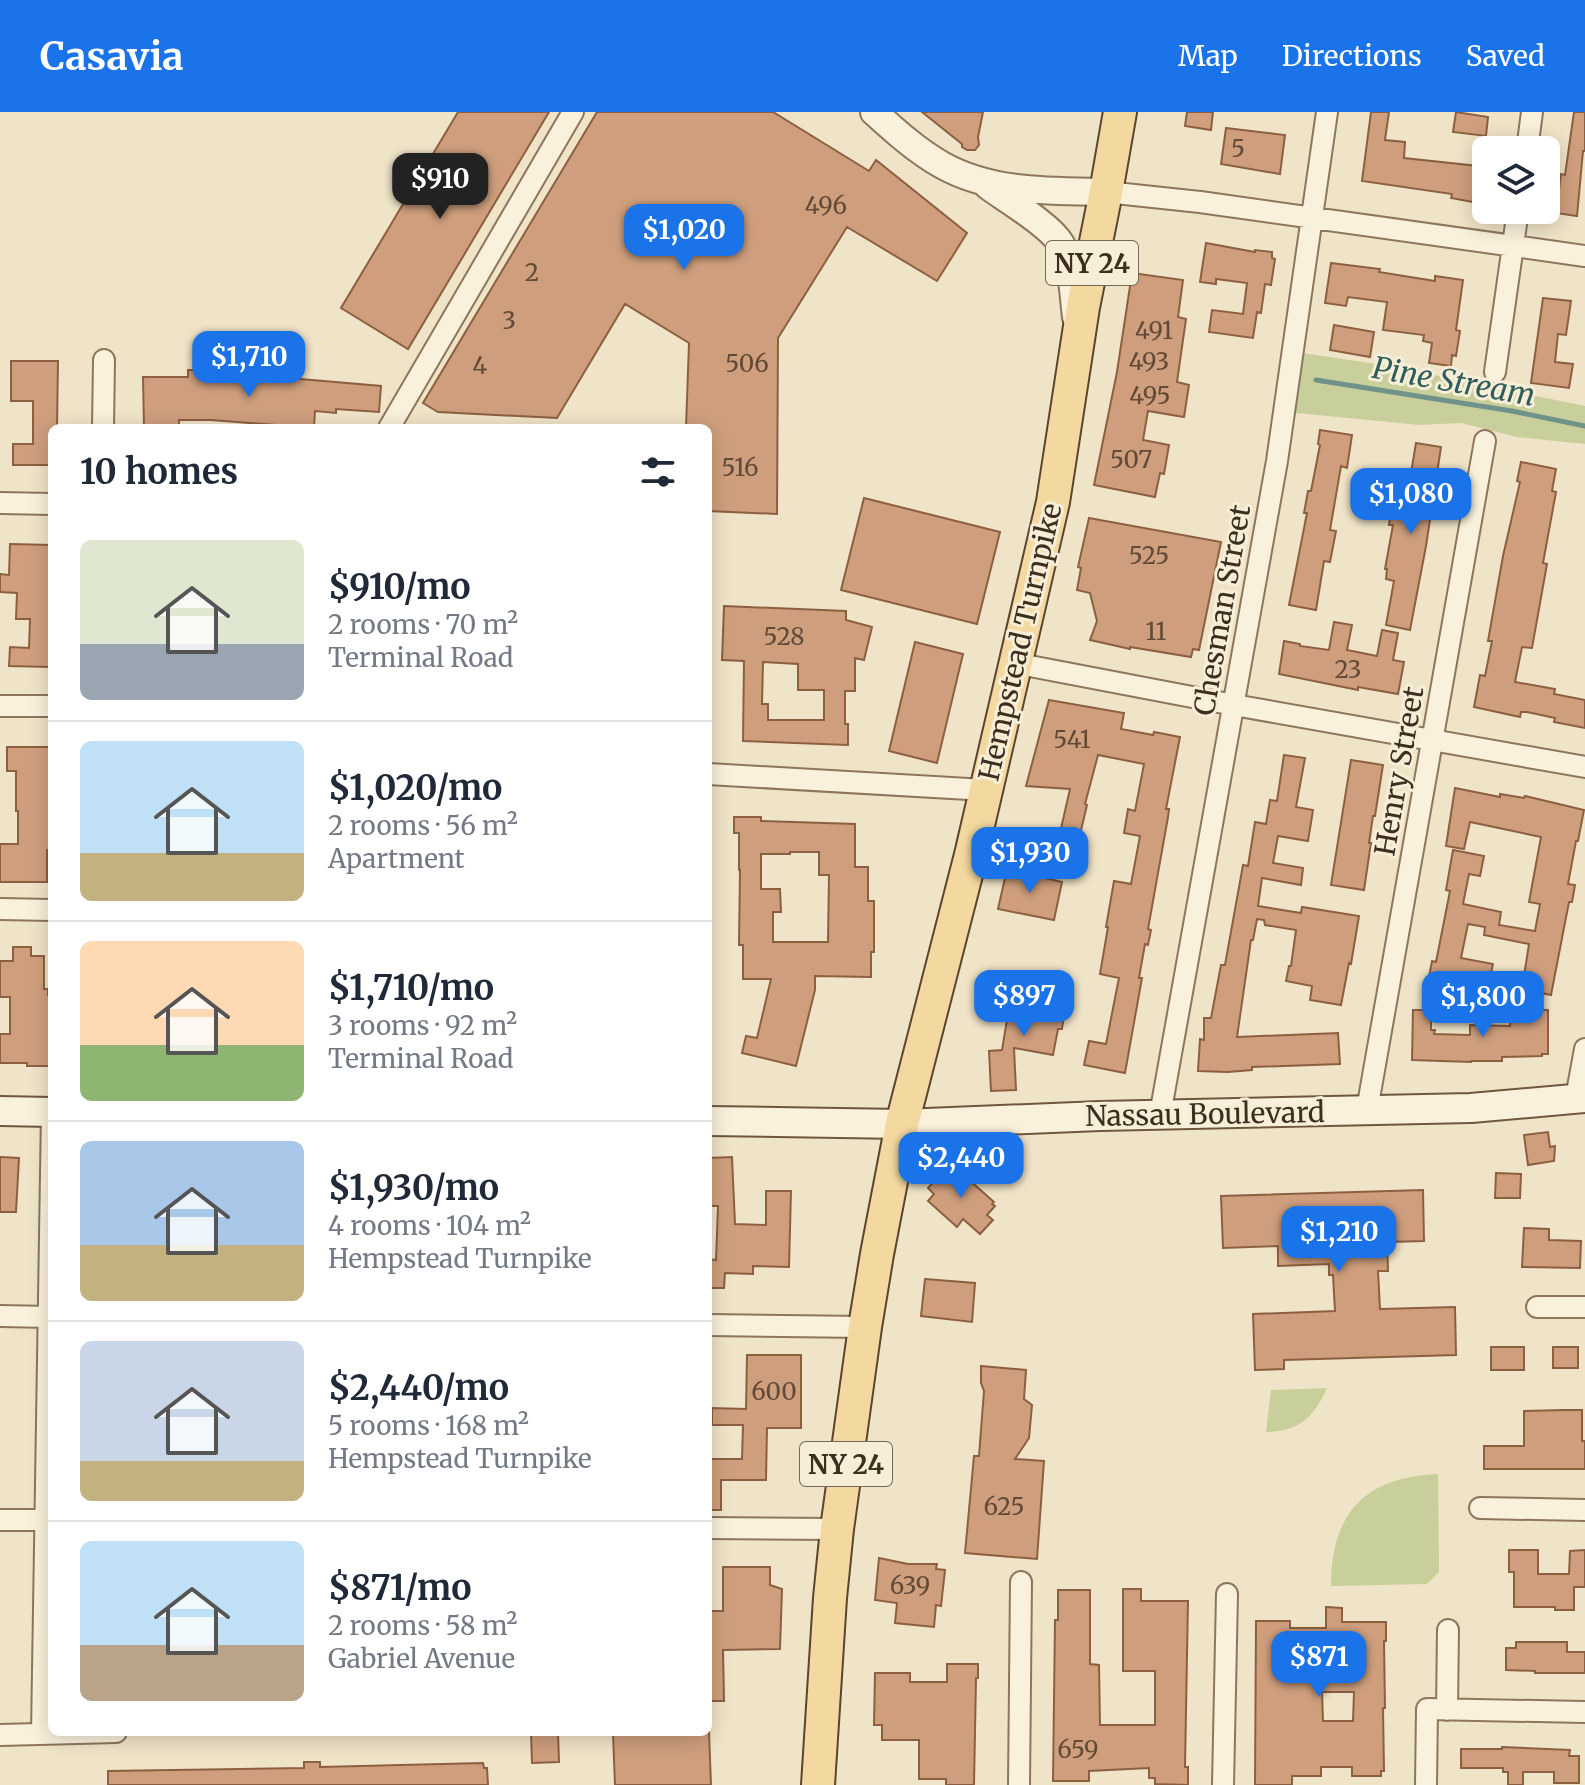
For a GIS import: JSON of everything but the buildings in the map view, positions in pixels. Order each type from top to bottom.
[{"type":"main road","name":"Hempstead Turnpike","points":[[818,1785],[837,1529],[865,1327],[902,1124],[986,790],[1053,502],[1078,335],[1120,112]]},
{"type":"main road","name":"Nassau Boulevard","points":[[718,1122],[902,1124],[1471,1108],[1581,1098]]},
{"type":"main road","points":[[0,1111],[48,1112]]},
{"type":"street","points":[[391,424],[573,112]]},
{"type":"street","points":[[874,112],[902,138],[933,159],[982,181],[1039,191],[1106,192],[1200,202],[1585,256]]},
{"type":"street","name":"Chesman Street","points":[[1160,1115],[1277,461],[1327,112]]},
{"type":"street","points":[[1529,136],[1532,112]]},
{"type":"street","points":[[982,181],[1046,228],[1060,242],[1071,276],[1078,335]]},
{"type":"street","points":[[1495,372],[1516,224]]},
{"type":"street","points":[[103,424],[104,360]]},
{"type":"street","name":"Henry Street","points":[[1367,1110],[1485,441]]},
{"type":"street","points":[[0,503],[48,504]]},
{"type":"street","points":[[1014,663],[1585,767]]},
{"type":"street","points":[[0,706],[48,706]]},
{"type":"street","points":[[712,774],[986,790]]},
{"type":"street","points":[[0,909],[48,910]]},
{"type":"street","points":[[1581,1098],[1585,1049]]},
{"type":"street","points":[[1537,1307],[1585,1307]]},
{"type":"street","points":[[0,1316],[48,1317]]},
{"type":"street","points":[[712,1325],[865,1327]]},
{"type":"street","points":[[1480,1508],[1585,1510]]},
{"type":"street","points":[[0,1520],[48,1520]]},
{"type":"street","points":[[712,1528],[837,1529]]},
{"type":"street","points":[[42,1734],[48,1551]]},
{"type":"street","points":[[1019,1785],[1021,1582]]},
{"type":"street","points":[[1223,1785],[1227,1594]]},
{"type":"street","points":[[1426,1785],[1448,1630]]},
{"type":"street","points":[[1437,1709],[1585,1712]]},
{"type":"street","points":[[0,1735],[48,1734]]},
{"type":"green space","points":[[1296,352],[1396,367],[1585,406],[1585,444],[1517,437],[1461,423],[1419,425],[1287,412]]},
{"type":"green space","points":[[1327,1388],[1317,1407],[1304,1421],[1288,1429],[1266,1432],[1271,1390]]},
{"type":"green space","points":[[1438,1474],[1439,1572],[1427,1584],[1331,1586],[1337,1538],[1357,1504],[1390,1482]]},
{"type":"waterway","name":"Pine Stream","points":[[1316,380],[1512,411],[1585,426]]}]
